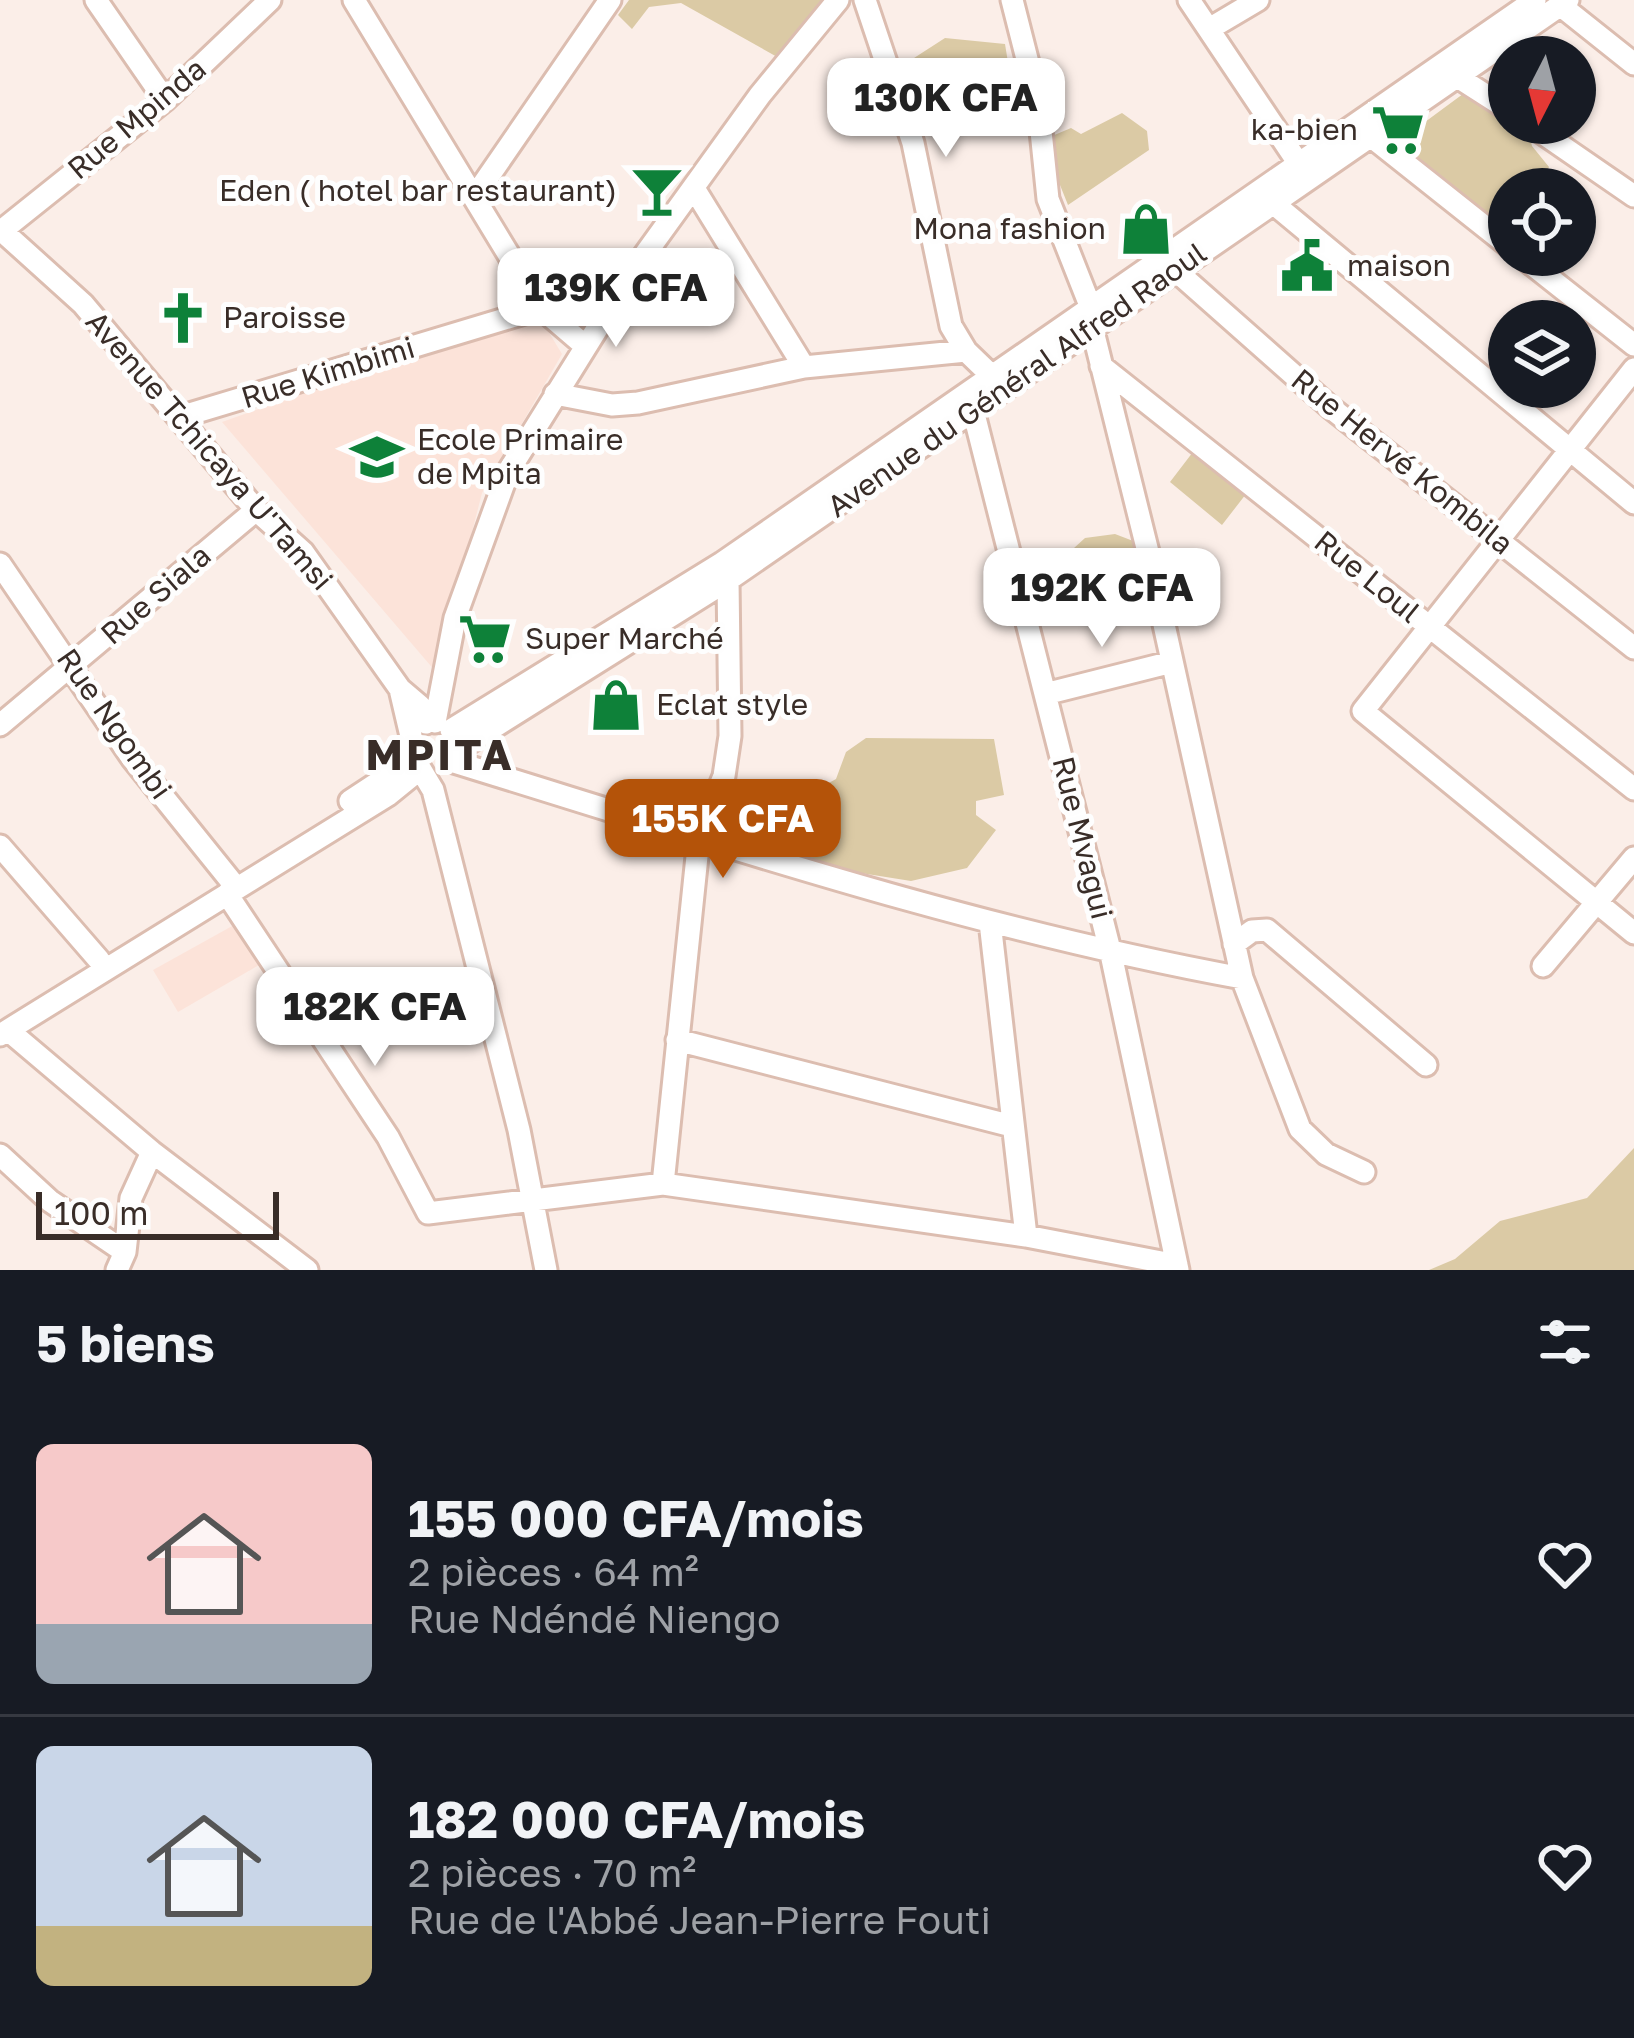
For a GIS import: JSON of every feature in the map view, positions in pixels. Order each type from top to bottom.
[{"type":"street","points":[[96,0],[165,100]]},
{"type":"street","name":"Rue Mpinda","points":[[1,230],[165,100],[270,0]]},
{"type":"street","points":[[354,0],[542,308],[584,344]]},
{"type":"street","points":[[475,196],[610,0]]},
{"type":"street","points":[[307,1270],[152,1152],[3,1029],[98,960],[229,888],[433,748],[455,618],[508,472],[584,344],[760,95],[838,0]]},
{"type":"street","points":[[865,0],[913,143],[951,326],[965,351],[993,377]]},
{"type":"street","points":[[1012,0],[1038,103],[1048,199],[1092,317],[1242,978],[1300,1129],[1311,1144],[1364,1172]]},
{"type":"street","points":[[1189,0],[1299,164]]},
{"type":"street","points":[[1209,29],[1258,0]]},
{"type":"street","name":"Avenue du Général Alfred Raoul","points":[[433,748],[728,580],[973,410],[1299,164],[1526,2]]},
{"type":"street","points":[[1564,3],[1634,64]]},
{"type":"street","name":"Avenue du Général Alfred Raoul","points":[[3,1029],[388,795],[433,748],[722,563],[993,377],[1175,270],[1564,3]]},
{"type":"street","points":[[1456,76],[1488,97]]},
{"type":"street","points":[[1368,134],[1488,229]]},
{"type":"street","points":[[1558,144],[1634,196]]},
{"type":"street","points":[[694,190],[804,367]]},
{"type":"street","points":[[1273,203],[1634,503]]},
{"type":"street","name":"Avenue Tchicaya U'Tamsi","points":[[1,230],[83,304],[183,416],[256,510],[303,552],[400,689],[420,706],[433,748],[436,807]]},
{"type":"street","name":"Rue Hervé Kombila","points":[[1175,270],[1331,408],[1634,648]]},
{"type":"street","points":[[1547,276],[1634,345]]},
{"type":"street","name":"Rue Kimbimi","points":[[183,416],[542,308]]},
{"type":"street","points":[[555,394],[612,405],[638,403],[804,367],[965,351]]},
{"type":"street","name":"Rue Loul","points":[[1101,365],[1634,789]]},
{"type":"street","points":[[1634,369],[1363,711],[1634,933]]},
{"type":"street","name":"Rue Mvagui","points":[[973,410],[1111,954],[1178,1268]]},
{"type":"street","name":"Rue Siala","points":[[0,725],[256,510]]},
{"type":"street","name":"Rue Ngombi","points":[[0,564],[132,758],[229,888],[388,1137],[428,1213],[536,1202]]},
{"type":"street","points":[[663,1184],[699,837],[724,776],[730,736],[728,580]]},
{"type":"street","points":[[1045,694],[1172,662]]},
{"type":"street","points":[[433,748],[699,837],[990,922],[1111,954],[1242,978]]},
{"type":"street","points":[[388,795],[408,794],[436,807],[536,1202],[546,1270]]},
{"type":"street","points":[[0,845],[98,960]]},
{"type":"street","points":[[1543,966],[1634,858]]},
{"type":"street","points":[[990,922],[1025,1236]]},
{"type":"street","points":[[1234,944],[1252,931],[1267,930],[1426,1065]]},
{"type":"street","points":[[677,1040],[1012,1126]]},
{"type":"street","points":[[121,1261],[131,1198],[152,1152]]},
{"type":"street","points":[[0,1155],[121,1261]]},
{"type":"street","points":[[536,1202],[663,1184],[1025,1236],[1178,1268]]},
{"type":"shaded area","points":[[629,0],[824,0],[779,58],[681,3],[649,7],[632,29],[618,15]]},
{"type":"shaded area","points":[[945,38],[1005,44],[1011,81],[907,117],[897,69]]},
{"type":"shaded area","points":[[1467,91],[1488,102],[1488,144],[1532,144],[1549,167],[1488,168],[1488,216],[1435,178],[1412,152],[1425,122]]},
{"type":"shaded area","points":[[1122,113],[1147,131],[1149,150],[1068,205],[1048,155],[1052,136],[1071,128],[1081,134]]},
{"type":"shaded area","name":"Ecole Primaire de Mpita","points":[[536,311],[562,354],[482,493],[436,672],[222,422]]},
{"type":"shaded area","points":[[1196,448],[1246,494],[1222,525],[1170,482]]},
{"type":"shaded area","points":[[1115,534],[1141,544],[1146,572],[1137,582],[1090,599],[1063,558],[1085,538]]},
{"type":"shaded area","points":[[866,738],[994,739],[1004,795],[976,801],[976,815],[996,830],[967,868],[911,881],[798,863],[786,842],[802,844],[808,832],[788,822],[788,796],[802,781],[818,789],[836,779],[846,752]]},
{"type":"shaded area","points":[[243,920],[266,961],[178,1012],[153,970]]},
{"type":"shaded area","points":[[1634,1148],[1634,1270],[1429,1270],[1455,1259],[1500,1221],[1587,1198]]},
{"type":"place","name":"ka-bien","points":[[1398,130]]},
{"type":"place","name":"Eden ( hotel bar restaurant)","points":[[657,191]]},
{"type":"place","name":"Mona fashion","points":[[1146,229]]},
{"type":"place","name":"maison","points":[[1307,266]]},
{"type":"place","name":"Paroisse","points":[[183,318]]},
{"type":"place","name":"Ecole Primaire de Mpita","points":[[377,457]]},
{"type":"place","name":"Super Marché","points":[[485,639]]},
{"type":"place","name":"Eclat style","points":[[616,705]]},
{"type":"district","name":"MPITA","points":[[440,755]]}]
